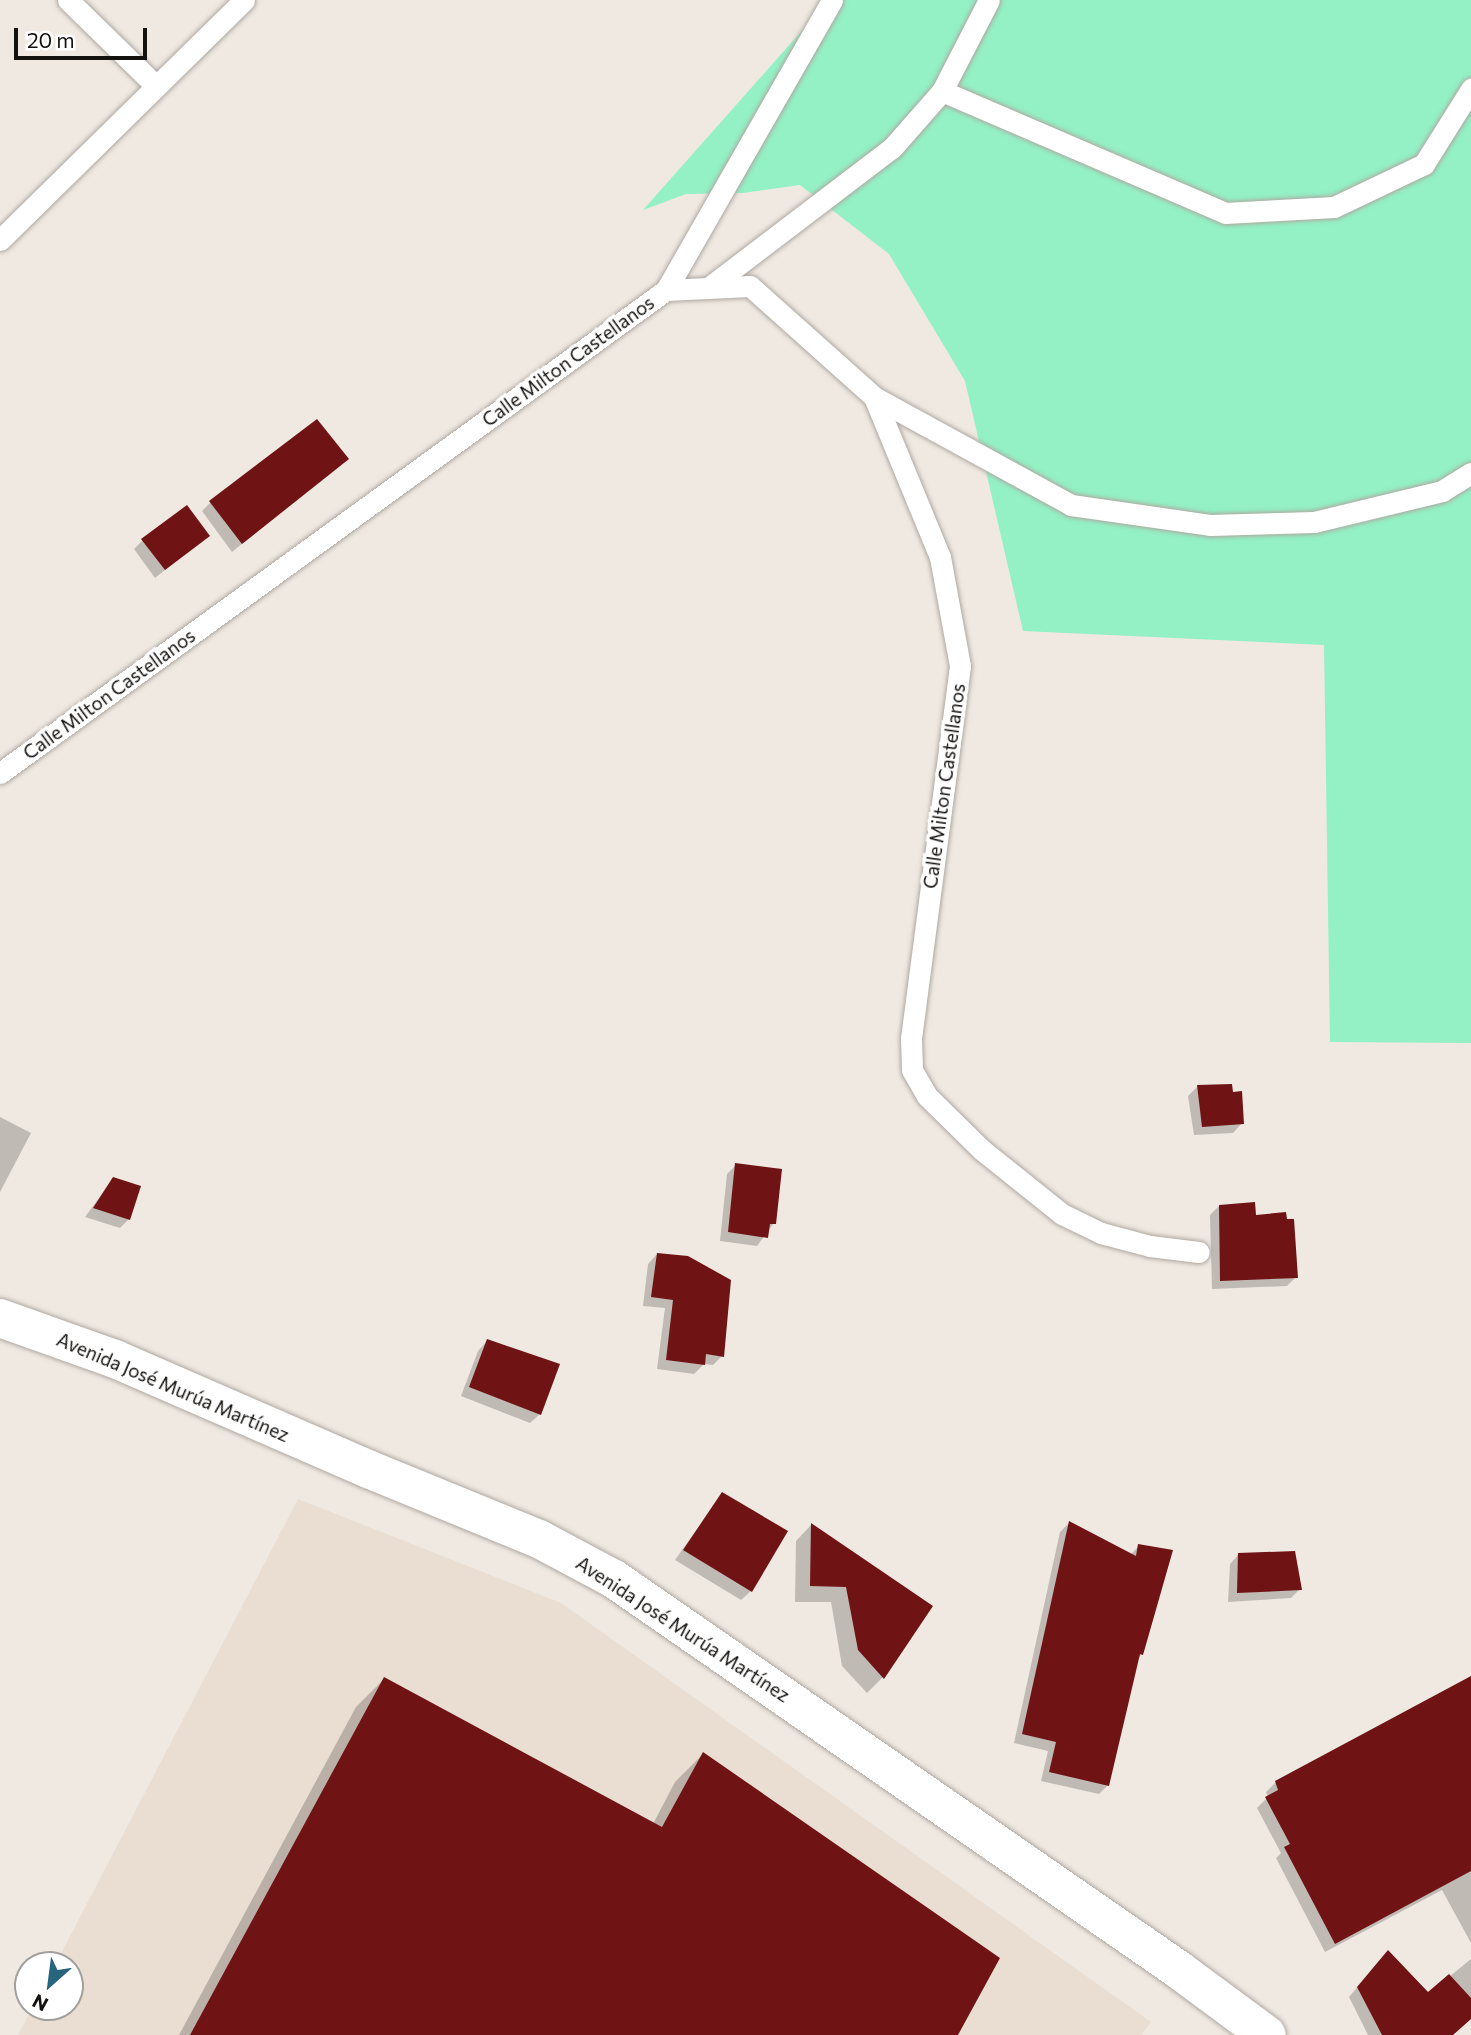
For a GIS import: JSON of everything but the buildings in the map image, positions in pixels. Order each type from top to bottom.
[{"type":"main road","name":"Avenida José Murúa Martínez","points":[[0,1318],[115,1359],[368,1469],[539,1539],[614,1579],[1179,1970],[1267,2035]]},
{"type":"lane","points":[[68,0],[156,86]]},
{"type":"lane","points":[[0,240],[244,0]]},
{"type":"lane","points":[[666,289],[832,0]]},
{"type":"lane","points":[[708,288],[892,148],[942,91],[989,0]]},
{"type":"lane","points":[[942,91],[1225,213],[1334,207],[1424,164],[1471,89]]},
{"type":"lane","name":"Calle Milton Castellanos","points":[[0,774],[666,289],[750,286],[874,397],[940,557],[960,666],[911,1039],[912,1070],[928,1096],[982,1150],[1062,1214],[1101,1234],[1150,1246],[1199,1252]]},
{"type":"lane","points":[[874,397],[1071,505],[1210,525],[1314,522],[1441,491],[1471,473]]},
{"type":"shaded area","points":[[298,1499],[561,1603],[1151,2022],[1141,2035],[18,2035],[26,2021],[84,2021],[84,1951],[62,1951]]},
{"type":"green space","points":[[829,0],[1471,0],[1471,1043],[1330,1042],[1324,645],[1023,631],[965,381],[889,254],[800,185],[743,193],[686,194],[643,210]]}]
